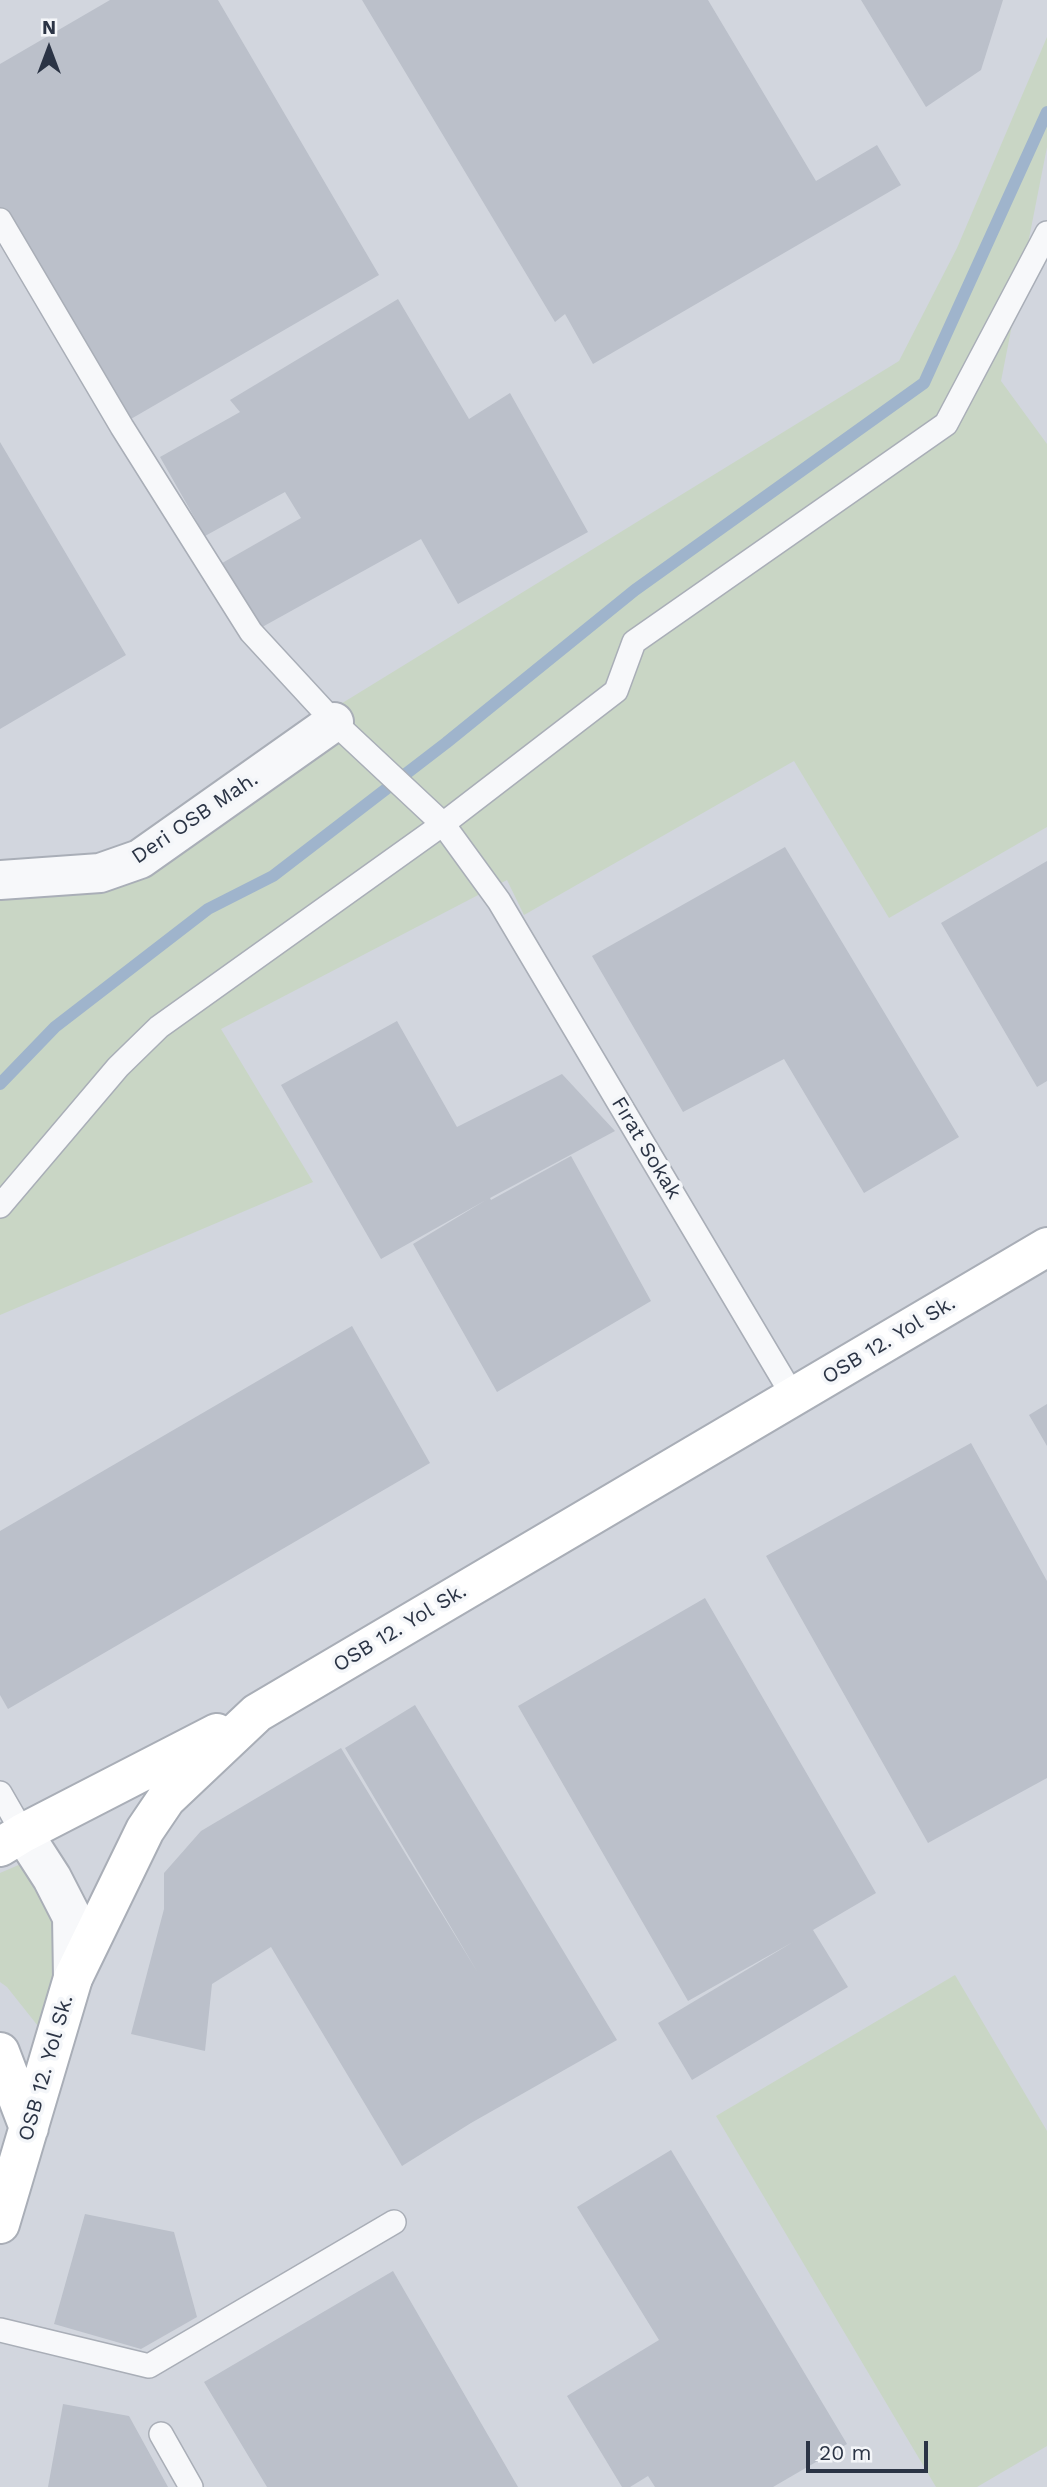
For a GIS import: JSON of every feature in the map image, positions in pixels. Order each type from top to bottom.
[{"type":"street","name":"Deri OSB Mah.","points":[[0,880],[100,873],[140,859],[344,732]]},
{"type":"street","name":"OSB 12. Yol Sk.","points":[[0,2224],[73,1978],[145,1830],[166,1799],[257,1713],[1047,1247]]},
{"type":"street","points":[[73,1978],[72,1917],[52,1878],[11,1840],[257,1713]]},
{"type":"street","points":[[0,2052],[29,2128]]},
{"type":"lane","name":"Fırat Sokak","points":[[0,220],[122,427],[251,632],[344,732],[443,824],[499,901],[793,1396]]},
{"type":"lane","points":[[0,1206],[118,1067],[159,1027],[443,824],[617,691],[634,642],[946,424],[1047,233]]},
{"type":"lane","points":[[0,1793],[11,1840]]},
{"type":"lane","points":[[0,2330],[149,2366],[394,2221]]},
{"type":"lane","points":[[161,2434],[191,2487]]},
{"type":"shaded area","points":[[0,0],[1047,0],[1047,2487],[0,2487]]},
{"type":"green space","points":[[1047,37],[1047,147],[1001,381],[1047,444],[1047,827],[889,918],[794,761],[524,915],[507,880],[221,1029],[313,1182],[0,1315],[0,874],[91,867],[274,745],[899,361],[957,248]]},
{"type":"green space","points":[[21,1864],[58,1910],[51,1990],[38,2026],[0,1982],[0,1873]]},
{"type":"green space","points":[[955,1975],[1047,2131],[1047,2446],[977,2487],[936,2487],[716,2116]]},
{"type":"building","points":[[110,0],[218,0],[379,275],[124,423],[0,210],[0,64]]},
{"type":"building","points":[[362,0],[708,0],[816,181],[877,145],[901,185],[593,364],[565,314],[555,322]]},
{"type":"building","points":[[861,0],[1003,0],[981,70],[926,107]]},
{"type":"building","points":[[398,299],[469,419],[510,393],[588,532],[458,604],[421,539],[255,631],[217,566],[301,518],[285,492],[205,536],[160,457],[240,412],[230,400]]},
{"type":"building","points":[[0,442],[126,655],[0,729]]},
{"type":"building","points":[[785,847],[959,1137],[864,1193],[784,1059],[683,1112],[592,956]]},
{"type":"building","points":[[1047,861],[1047,1081],[1037,1087],[941,923]]},
{"type":"building","points":[[397,1021],[457,1127],[562,1074],[615,1131],[490,1198],[491,1200],[571,1156],[651,1301],[497,1392],[413,1244],[486,1200],[381,1259],[281,1085]]},
{"type":"building","points":[[352,1326],[430,1463],[8,1709],[0,1695],[0,1531]]},
{"type":"building","points":[[1047,1404],[1047,1446],[1029,1415]]},
{"type":"building","points":[[971,1443],[1047,1581],[1047,1778],[928,1843],[766,1556]]},
{"type":"building","points":[[705,1598],[876,1893],[813,1930],[848,1987],[692,2080],[658,2023],[793,1942],[688,2001],[518,1706]]},
{"type":"building","points":[[415,1705],[617,2040],[471,2123],[402,2166],[271,1947],[212,1984],[205,2051],[131,2034],[164,1909],[164,1873],[201,1831],[341,1748],[478,1973],[345,1748]]},
{"type":"building","points":[[671,2150],[847,2444],[773,2487],[655,2487],[648,2476],[630,2487],[622,2487],[567,2396],[659,2340],[577,2207]]},
{"type":"building","points":[[85,2214],[174,2232],[197,2317],[141,2349],[54,2324]]},
{"type":"building","points":[[393,2271],[518,2487],[267,2487],[204,2382]]},
{"type":"building","points":[[63,2404],[129,2416],[168,2487],[48,2487]]},
{"type":"waterway","points":[[0,1084],[55,1027],[208,909],[273,876],[446,743],[635,590],[924,383],[1047,112]]}]
